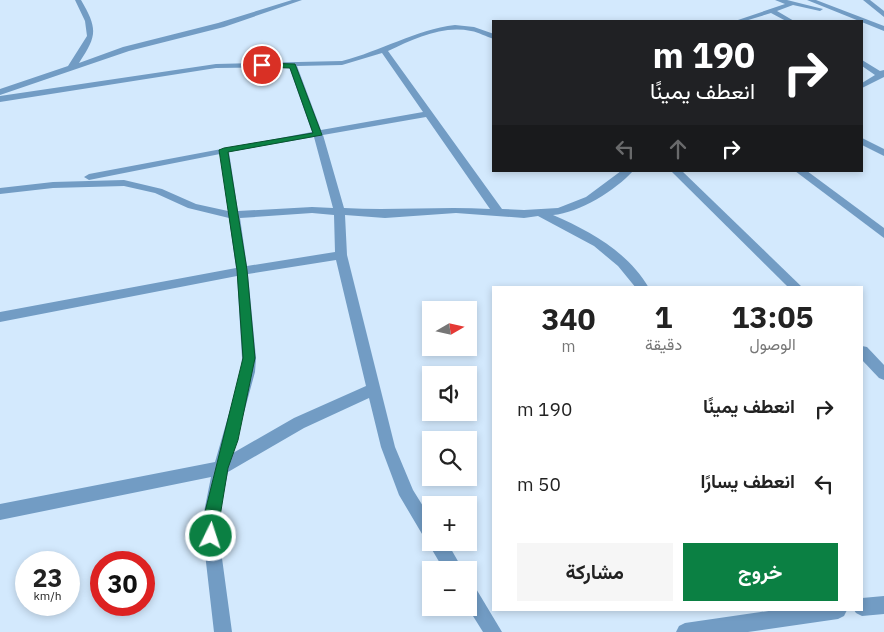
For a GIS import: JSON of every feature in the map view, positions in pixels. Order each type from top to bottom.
[{"type":"street","points":[[70,69],[90,42],[93,32],[91,23],[78,0]]},
{"type":"street","points":[[0,92],[126,49],[221,25],[249,15],[260,8],[280,0]]},
{"type":"street","points":[[260,8],[299,0]]},
{"type":"street","points":[[778,0],[850,15]]},
{"type":"street","points":[[810,0],[862,20]]},
{"type":"street","points":[[866,0],[884,15]]},
{"type":"street","points":[[742,20],[793,3]]},
{"type":"street","points":[[770,10],[789,20]]},
{"type":"street","points":[[863,20],[884,29]]},
{"type":"street","points":[[0,99],[200,68],[342,64],[360,60],[384,51],[410,37],[447,27],[476,30],[492,36]]},
{"type":"street","points":[[384,51],[499,213]]},
{"type":"street","points":[[863,63],[883,74]]},
{"type":"street","points":[[292,66],[318,135],[339,211],[341,255],[372,390],[397,471],[407,495],[422,519]]},
{"type":"street","points":[[863,85],[883,74]]},
{"type":"street","points":[[0,191],[52,184],[224,150],[318,135],[428,114]]},
{"type":"street","points":[[863,142],[884,153]]},
{"type":"street","points":[[223,632],[211,536],[212,512],[248,365],[242,270],[224,150]]},
{"type":"street","points":[[52,184],[124,183],[158,191],[192,206],[220,214],[235,215],[312,210],[385,214],[456,210],[542,214],[559,211],[590,200],[627,172]]},
{"type":"street","points":[[677,172],[795,286]]},
{"type":"street","points":[[801,172],[884,234]]},
{"type":"street","points":[[542,214],[592,239],[610,252],[641,286]]},
{"type":"street","points":[[0,317],[242,270],[341,255]]},
{"type":"street","points":[[863,352],[884,374]]},
{"type":"street","points":[[0,512],[222,468],[299,423],[372,390]]},
{"type":"street","points":[[863,607],[884,605]]},
{"type":"street","points":[[477,606],[493,632]]},
{"type":"street","points":[[685,632],[797,612],[818,611]]},
{"type":"route","points":[[211,536],[212,512],[248,372],[249,358],[242,270],[224,150],[318,135],[292,66],[262,65]]}]
